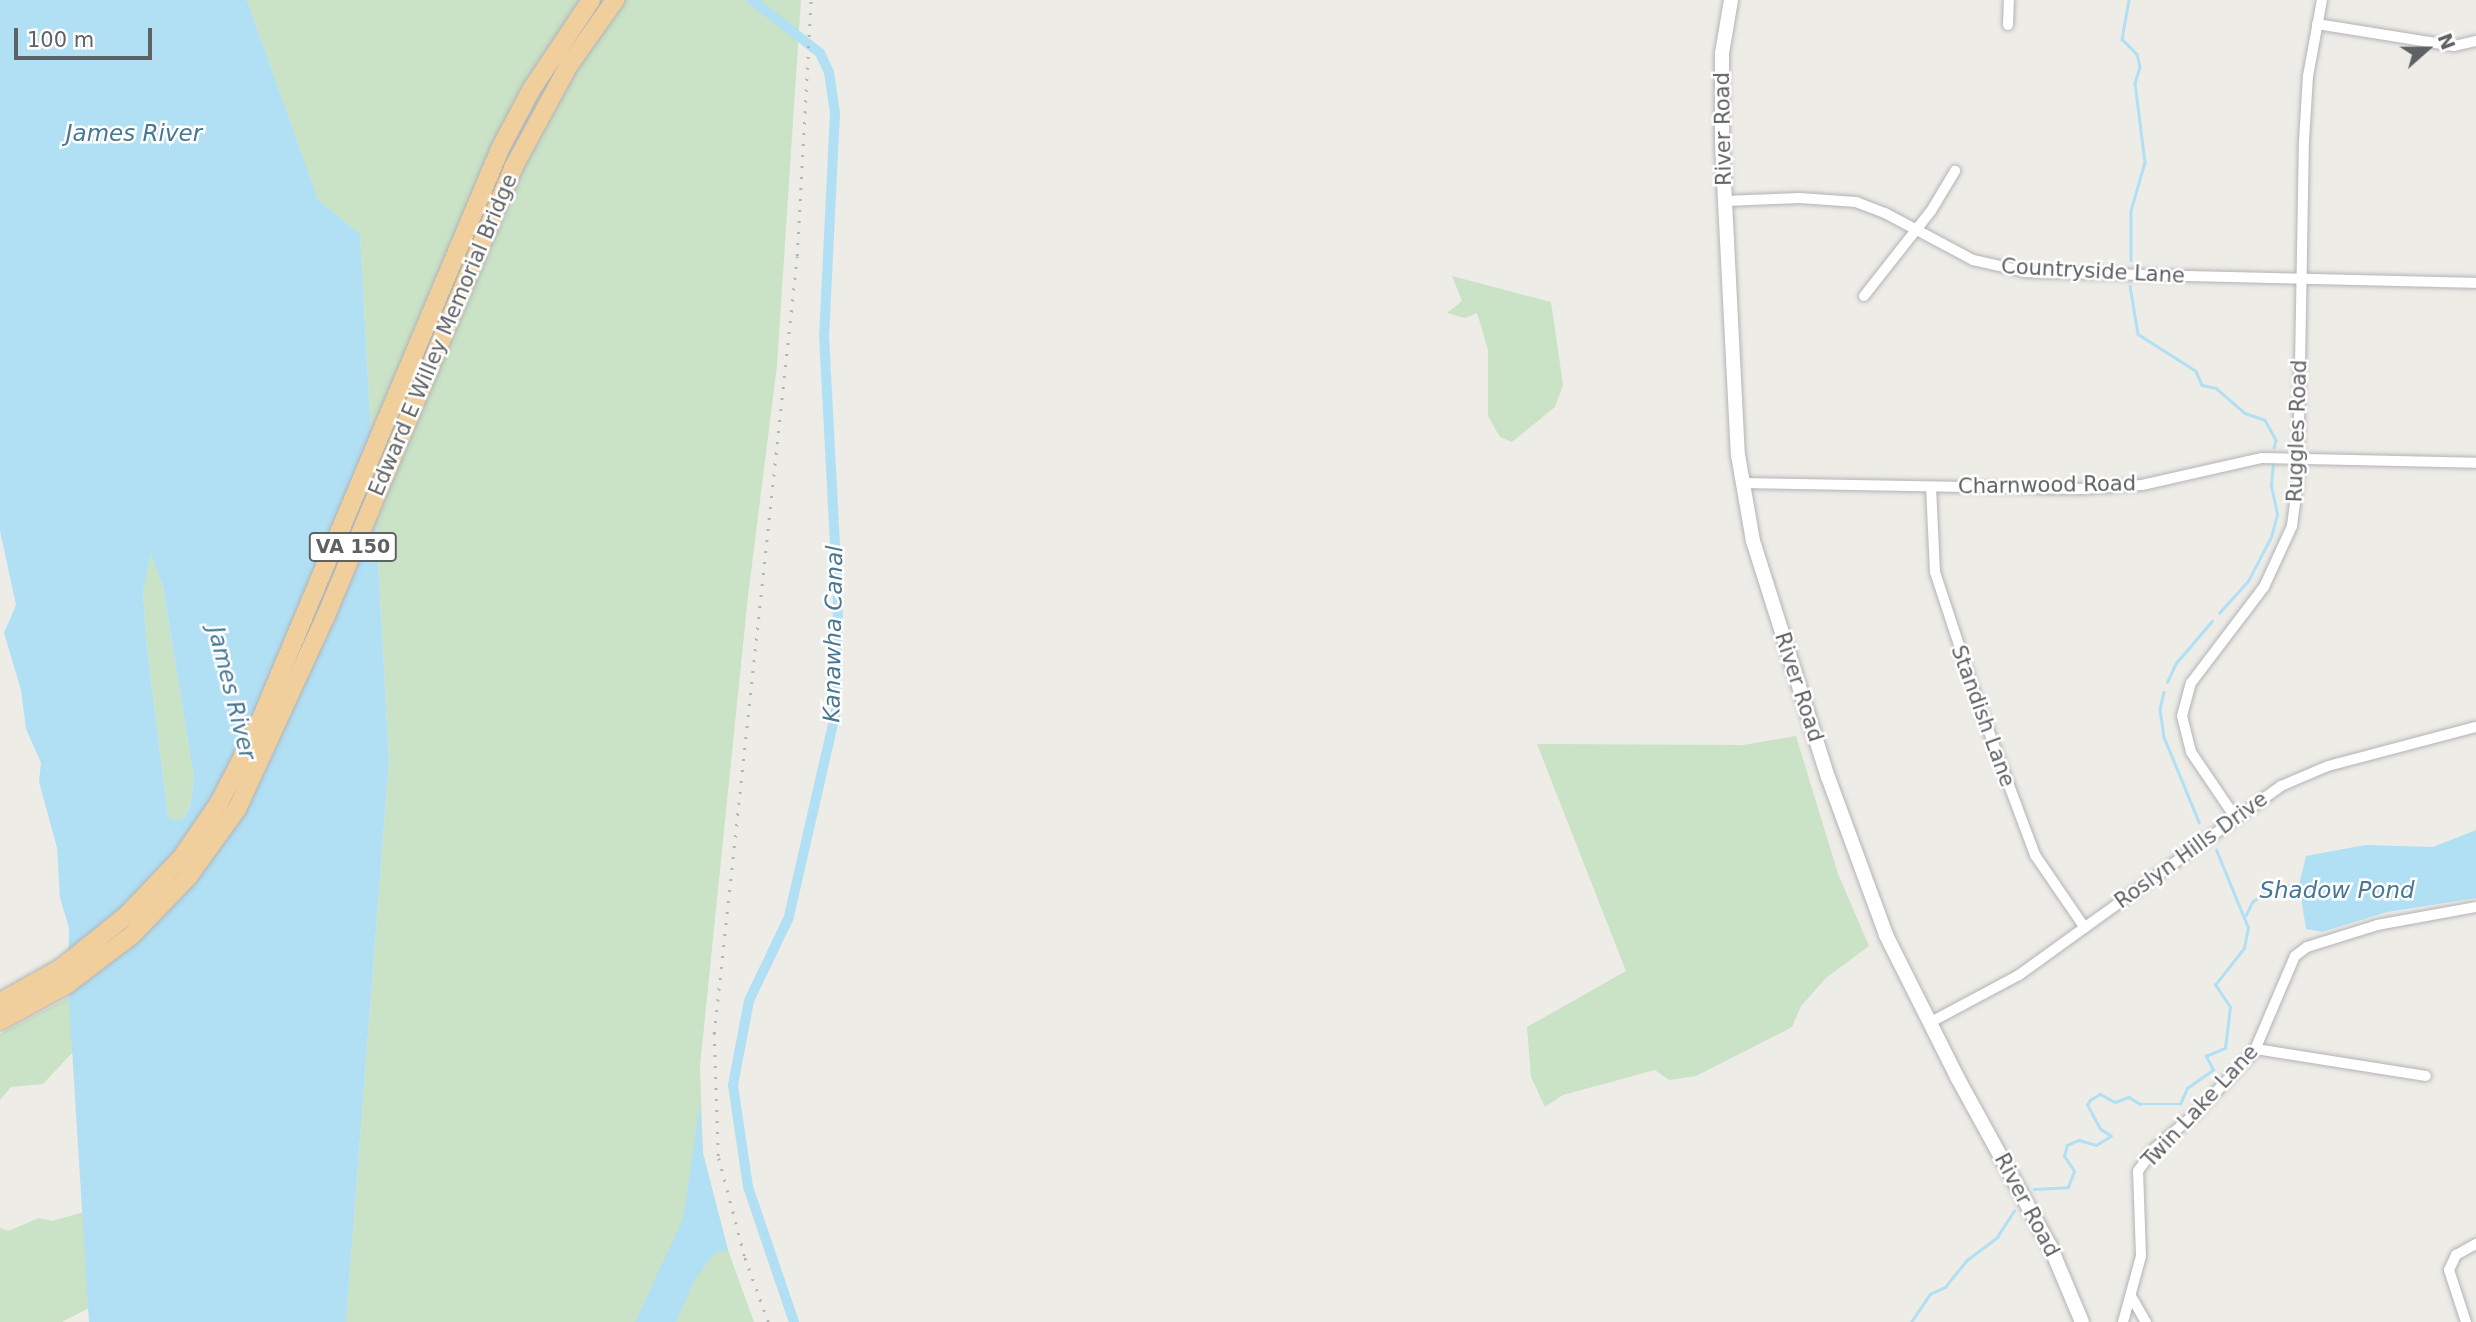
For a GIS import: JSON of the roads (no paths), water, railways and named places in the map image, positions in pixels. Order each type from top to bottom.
[{"type":"highway","name":"Edward E Willey Memorial Bridge","points":[[0,1002],[61,968],[121,921],[176,864],[219,803],[255,733],[500,149],[531,90],[591,0]]},
{"type":"highway","name":"Edward E Willey Memorial Bridge","points":[[0,1021],[66,985],[132,935],[188,877],[237,808],[295,688],[513,168],[563,74],[615,0]]},
{"type":"main road","name":"River Road","points":[[1731,0],[1721,76],[1725,201],[1741,483],[1753,541],[1828,778],[1869,894],[1929,1023],[2050,1245],[2082,1322]]},
{"type":"street","points":[[2008,25],[2009,0]]},
{"type":"street","name":"Ruggles Road","points":[[2235,817],[2191,752],[2183,723],[2186,694],[2279,562],[2292,526],[2298,458],[2307,100],[2322,0]]},
{"type":"street","points":[[2317,24],[2454,46],[2476,41]]},
{"type":"street","points":[[1864,296],[1916,230],[1955,171]]},
{"type":"street","name":"Countryside Lane","points":[[1725,201],[1845,200],[1885,213],[1973,260],[2009,270],[2476,283]]},
{"type":"street","name":"Charnwood Road","points":[[1741,483],[2120,488],[2236,461],[2298,458],[2476,463]]},
{"type":"street","name":"Standish Lane","points":[[1931,487],[1934,572],[1976,697],[2035,855],[2085,928]]},
{"type":"street","name":"Roslyn Hills Drive","points":[[1929,1023],[2019,975],[2235,817],[2297,777],[2476,727]]},
{"type":"street","name":"Twin Lake Lane","points":[[2123,1322],[2132,1297],[2142,1250],[2138,1171],[2154,1149],[2225,1085],[2256,1049],[2286,974],[2300,951],[2403,918],[2476,907]]},
{"type":"street","points":[[2256,1049],[2426,1076]]},
{"type":"street","points":[[2469,1318],[2449,1270],[2456,1255],[2476,1244]]},
{"type":"street","points":[[2132,1297],[2146,1322]]},
{"type":"water","name":"James River","points":[[0,0],[247,0],[318,200],[360,234],[389,760],[346,1322],[89,1322],[68,985],[69,928],[60,898],[57,848],[39,782],[41,763],[26,729],[21,690],[4,633],[16,605],[0,531]],"holes":[[[151,554],[163,587],[194,778],[190,806],[185,817],[175,820],[168,817],[147,648],[143,592]]]},
{"type":"water","name":"Shadow Pond","points":[[2476,830],[2476,898],[2387,912],[2322,932],[2306,929],[2299,885],[2306,856],[2365,845],[2433,847]]},
{"type":"water","points":[[700,1103],[703,1153],[728,1250],[714,1253],[694,1281],[676,1322],[635,1322],[683,1219]]},
{"type":"waterway","name":"Kanawha Canal","points":[[752,0],[820,53],[829,72],[835,113],[824,335],[838,599],[836,711],[789,917],[749,1001],[733,1085],[748,1187],[794,1322]]},
{"type":"waterway","points":[[2129,0],[2122,39],[2137,54],[2140,67],[2135,83],[2145,162],[2131,211],[2131,260]]},
{"type":"waterway","points":[[2130,286],[2138,334],[2196,371],[2202,385],[2216,388],[2245,413],[2265,420],[2276,440],[2274,448]]},
{"type":"waterway","points":[[2219,613],[2248,581],[2271,537],[2277,514],[2271,485],[2273,463]]},
{"type":"waterway","points":[[2167,682],[2176,663],[2212,621]]},
{"type":"waterway","points":[[2164,692],[2160,709],[2164,737],[2199,822]]},
{"type":"waterway","points":[[2034,1189],[2068,1187],[2074,1171],[2064,1156],[2067,1145],[2079,1140],[2096,1145],[2111,1136],[2100,1129],[2087,1105],[2090,1100],[2100,1094],[2115,1102],[2129,1097],[2140,1104],[2180,1104],[2187,1088],[2213,1070],[2206,1056],[2225,1048],[2230,1007],[2215,985],[2244,948],[2248,928],[2216,850]]},
{"type":"waterway","points":[[2276,887],[2290,885]]},
{"type":"waterway","points":[[2246,915],[2252,902],[2268,890]]},
{"type":"waterway","points":[[1911,1322],[1930,1294],[1945,1287],[1967,1260],[1997,1237],[2014,1211]]},
{"type":"railway","points":[[768,1322],[744,1256],[718,1156],[714,1034],[797,256],[811,0]]}]
